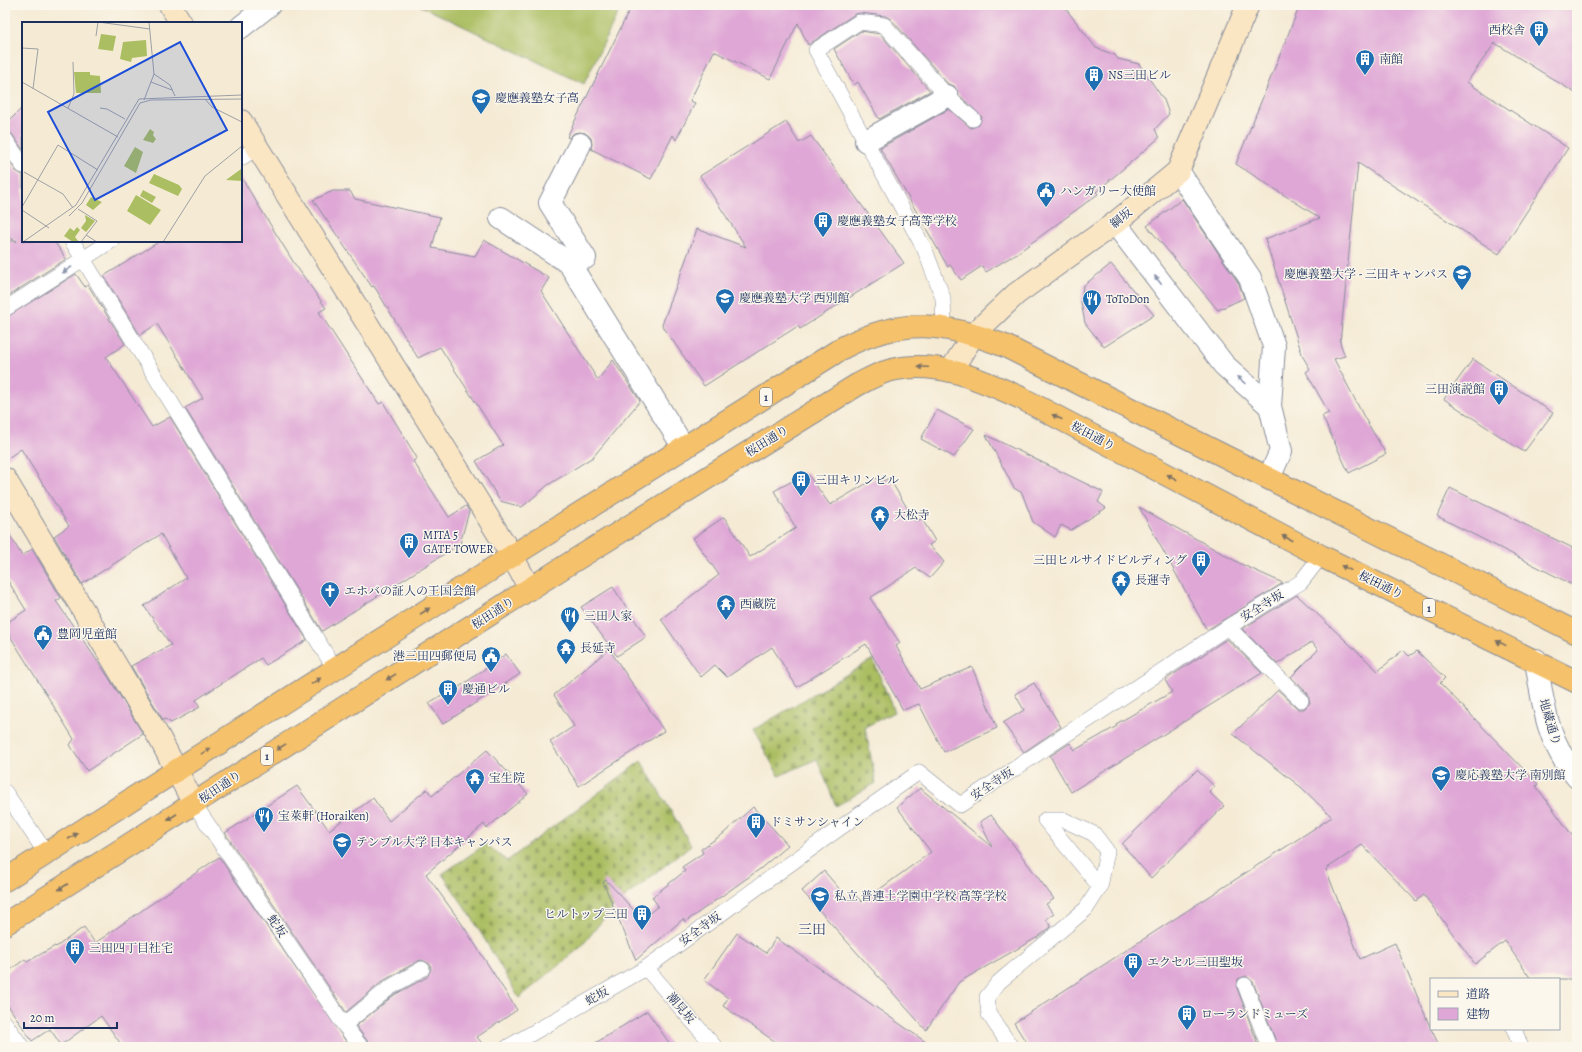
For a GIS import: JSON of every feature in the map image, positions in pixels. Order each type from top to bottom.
[{"type":"highway","name":"1","points":[[5,880],[512,556],[844,347],[865,336],[889,328],[915,326],[944,327],[974,334],[1005,346],[1577,633]]},
{"type":"highway","name":"桜田通り","points":[[5,924],[530,589],[857,385],[886,372],[901,368],[917,366],[951,370],[986,382],[1021,398],[1321,556],[1536,660],[1577,682]]},
{"type":"street","points":[[170,5],[180,22]]},
{"type":"street","points":[[242,26],[269,5]]},
{"type":"street","name":"綱坂","points":[[951,370],[974,334],[1016,294],[1115,223],[1178,171],[1248,5]]},
{"type":"street","points":[[866,141],[947,96]]},
{"type":"street","points":[[242,125],[249,152],[512,556],[530,589]]},
{"type":"street","points":[[580,144],[550,203],[585,258]]},
{"type":"street","points":[[1178,171],[1250,278],[1274,346],[1270,406],[1281,451],[1268,478]]},
{"type":"street","points":[[501,218],[570,263],[684,448]]},
{"type":"street","points":[[1115,223],[1224,365],[1270,406]]},
{"type":"street","points":[[5,479],[177,769],[194,804]]},
{"type":"street","name":"地蔵通り","points":[[1536,660],[1544,710],[1553,741],[1566,764],[1577,777]]},
{"type":"lane","points":[[944,327],[943,298],[925,250],[816,50],[859,22],[884,25],[947,96],[973,119]]},
{"type":"lane","points":[[5,139],[22,164]]},
{"type":"lane","points":[[73,242],[335,669]]},
{"type":"lane","points":[[5,309],[110,242]]},
{"type":"lane","name":"安全寺坂","points":[[646,968],[830,834],[919,772],[960,805],[1228,627],[1301,582],[1321,556]]},
{"type":"lane","points":[[1228,627],[1301,700]]},
{"type":"lane","points":[[5,792],[46,853]]},
{"type":"lane","name":"蛇坂","points":[[194,804],[361,1047]]},
{"type":"lane","points":[[1012,1047],[989,1014],[987,997],[999,982],[1086,909],[1100,887],[1107,851],[1094,834],[1064,820],[1045,820],[1100,887]]},
{"type":"lane","points":[[344,1024],[389,988],[422,968]]},
{"type":"lane","name":"蛇坂","points":[[508,1047],[646,968]]},
{"type":"lane","name":"潮見坂","points":[[646,968],[715,1047]]},
{"type":"lane","points":[[1245,985],[1269,1047]]},
{"type":"lane","points":[[5,1023],[22,1047]]},
{"type":"lane","points":[[1514,1030],[1521,1047]]},
{"type":"green space","points":[[419,5],[622,5],[584,84]]},
{"type":"green space","points":[[873,659],[894,712],[865,727],[876,783],[836,806],[817,759],[779,776],[753,730]]},
{"type":"green space","points":[[641,761],[691,845],[613,907],[581,947],[519,998],[471,916],[442,874],[486,844],[507,861]]},
{"type":"building","points":[[632,5],[1063,5],[1096,48],[1115,55],[1118,59],[1139,64],[1164,100],[1169,114],[1155,129],[1159,138],[1096,192],[1098,194],[1019,252],[986,272],[982,266],[961,280],[950,265],[948,267],[880,148],[949,109],[971,128],[979,125],[982,117],[959,95],[954,86],[948,84],[891,19],[885,16],[860,13],[855,14],[808,45],[798,23],[770,79],[714,51],[690,101],[695,103],[676,140],[673,135],[651,179],[591,149],[591,138],[585,133],[574,133],[569,138],[567,137]]},
{"type":"building","name":"南館","points":[[1300,5],[1577,5],[1577,94],[1495,43],[1467,82],[1568,148],[1499,254],[1358,163],[1340,343],[1345,356],[1334,359],[1364,417],[1386,454],[1349,473],[1322,416],[1329,413],[1306,372],[1310,369],[1303,357],[1265,239],[1320,218],[1236,164]]},
{"type":"building","points":[[861,31],[880,34],[930,91],[879,119],[858,82],[854,85],[834,49]]},
{"type":"building","points":[[22,108],[22,149],[12,134],[5,130],[5,125]]},
{"type":"building","name":"慶應義塾女子高等学校","points":[[786,122],[799,143],[811,136],[904,263],[800,329],[798,326],[704,386],[662,325],[697,229],[746,247],[700,176]]},
{"type":"building","points":[[5,155],[16,171],[22,174],[22,242],[55,242],[66,259],[5,298],[5,241],[17,241],[5,236]]},
{"type":"building","points":[[242,179],[294,263],[326,308],[319,312],[379,404],[383,402],[417,458],[413,461],[449,517],[466,506],[469,511],[460,544],[322,631],[185,408],[203,398],[157,324],[140,335],[104,276],[158,242],[242,242]]},
{"type":"building","points":[[333,191],[350,191],[355,199],[440,217],[432,248],[475,256],[484,240],[549,278],[541,291],[598,380],[613,360],[640,401],[593,457],[548,485],[522,507],[500,501],[476,461],[503,445],[440,347],[418,358],[374,286],[372,287],[313,200]]},
{"type":"building","points":[[1182,199],[1239,284],[1244,298],[1218,310],[1147,226]]},
{"type":"building","points":[[1111,264],[1154,315],[1104,347],[1085,323],[1081,302],[1083,286]]},
{"type":"building","points":[[76,274],[85,287],[88,285],[125,344],[106,357],[152,427],[170,417],[307,640],[266,665],[261,658],[196,700],[200,707],[171,723],[165,719],[163,720],[131,666],[171,645],[144,606],[186,578],[161,534],[82,584],[54,536],[69,526],[21,449],[5,460],[5,318]]},
{"type":"building","name":"三田演説館","points":[[1473,359],[1553,413],[1524,452],[1444,399]]},
{"type":"building","points":[[937,410],[974,429],[954,457],[921,439]]},
{"type":"building","points":[[986,435],[1103,492],[1098,502],[1106,508],[1071,530],[1061,525],[1055,537],[1033,522],[1022,493],[1014,488]]},
{"type":"building","points":[[807,473],[830,505],[876,478],[881,482],[889,478],[915,521],[922,519],[935,541],[929,545],[944,562],[930,578],[916,568],[870,598],[900,643],[896,646],[920,689],[972,667],[997,728],[944,752],[919,704],[903,710],[866,644],[797,687],[772,647],[727,677],[715,665],[701,677],[661,619],[719,575],[693,538],[724,517],[750,557],[796,528],[774,491]]},
{"type":"building","points":[[1450,488],[1577,550],[1577,587],[1437,516]]},
{"type":"building","name":"三田ヒルサイドビルディング","points":[[1139,507],[1241,564],[1283,583],[1207,630]]},
{"type":"building","points":[[5,527],[22,556],[32,549],[61,598],[56,601],[109,678],[143,734],[87,771],[70,745],[74,739],[5,628],[5,624],[26,610],[5,576]]},
{"type":"building","points":[[613,587],[646,637],[617,656],[581,607]]},
{"type":"building","points":[[1297,595],[1378,671],[1403,650],[1409,656],[1417,651],[1445,678],[1440,683],[1538,784],[1536,786],[1577,842],[1577,979],[1530,978],[1505,941],[1475,964],[1424,895],[1416,901],[1362,845],[1326,869],[1360,959],[1395,943],[1430,1027],[1430,1030],[1432,1030],[1440,1047],[1278,1047],[1253,982],[1246,976],[1238,979],[1237,988],[1259,1047],[1029,1047],[1014,1023],[1332,817],[1302,788],[1233,734],[1278,690],[1298,709],[1304,709],[1310,703],[1308,694],[1291,677],[1318,650],[1312,642],[1277,664],[1242,629]]},
{"type":"building","points":[[1227,639],[1262,673],[1071,792],[1050,756],[1070,743],[1075,750],[1117,726],[1116,724],[1172,692],[1165,680]]},
{"type":"building","points":[[609,649],[664,731],[579,786],[550,742],[574,726],[554,695]]},
{"type":"building","points":[[506,654],[520,674],[443,724],[429,703],[453,688],[455,690]]},
{"type":"building","points":[[1034,683],[1061,727],[1024,752],[1003,723],[1024,710],[1015,694]]},
{"type":"building","points":[[487,750],[528,794],[487,828],[484,824],[426,874],[462,924],[517,1010],[477,1037],[485,1047],[370,1047],[356,1026],[394,995],[427,977],[431,969],[430,964],[422,960],[418,961],[383,981],[346,1012],[225,833],[297,786],[329,830],[373,798],[389,821],[427,789],[432,796]]},
{"type":"building","points":[[1197,770],[1215,787],[1209,792],[1224,806],[1151,878],[1122,844]]},
{"type":"building","points":[[920,788],[992,847],[980,822],[991,815],[1054,899],[1046,904],[1054,914],[1046,919],[1051,927],[1038,937],[959,982],[926,1030],[802,891],[824,871],[848,899],[854,894],[862,902],[931,852],[897,807]]},
{"type":"building","points":[[753,807],[788,845],[760,869],[685,922],[683,919],[636,960],[603,882],[606,880],[642,919],[658,906],[652,897],[685,871],[682,867],[703,853],[701,849],[723,834]]},
{"type":"building","points":[[219,857],[350,1047],[123,1047],[101,1016],[61,1045],[50,1029],[32,1041],[5,1001],[5,974],[25,959],[27,962],[55,946],[56,947],[84,927],[95,943]]},
{"type":"building","points":[[737,933],[766,953],[776,938],[933,1047],[783,1047],[723,1006],[728,998],[704,980]]},
{"type":"building","points":[[647,1011],[672,1047],[589,1047]]},
{"type":"place","name":"西校舎","points":[[1539,47]]},
{"type":"place","name":"南館","points":[[1365,76]]},
{"type":"place","name":"NS三田ビル","points":[[1094,92]]},
{"type":"place","name":"慶應義塾女子高","points":[[481,115]]},
{"type":"place","name":"ハンガリー大使館","points":[[1046,208]]},
{"type":"place","name":"慶應義塾女子高等学校","points":[[823,238]]},
{"type":"place","name":"慶應義塾大学 - 三田キャンパス","points":[[1462,291]]},
{"type":"place","name":"慶應義塾大学 西別館","points":[[725,315]]},
{"type":"place","name":"ToToDon","points":[[1092,316]]},
{"type":"place","name":"三田演説館","points":[[1499,406]]},
{"type":"place","name":"三田キリンビル","points":[[801,497]]},
{"type":"place","name":"大松寺","points":[[880,532]]},
{"type":"place","name":"MITA 5 GATE TOWER","points":[[409,559]]},
{"type":"place","name":"三田ヒルサイドビルディング","points":[[1201,577]]},
{"type":"place","name":"長運寺","points":[[1121,597]]},
{"type":"place","name":"エホバの証人の王国会館","points":[[330,608]]},
{"type":"place","name":"西藏院","points":[[726,621]]},
{"type":"place","name":"三田人家","points":[[570,633]]},
{"type":"place","name":"豊岡児童館","points":[[43,651]]},
{"type":"place","name":"長延寺","points":[[566,665]]},
{"type":"place","name":"港三田四郵便局","points":[[491,673]]},
{"type":"place","name":"慶通ビル","points":[[448,706]]},
{"type":"place","name":"慶応義塾大学 南別館","points":[[1441,792]]},
{"type":"place","name":"宝生院","points":[[475,795]]},
{"type":"place","name":"宝萊軒 (Horaiken)","points":[[264,833]]},
{"type":"place","name":"ドミサンシャイン","points":[[756,839]]},
{"type":"place","name":"テンプル大学 日本キャンパス","points":[[342,859]]},
{"type":"place","name":"私立 普連土学園中学校 高等学校","points":[[820,913]]},
{"type":"place","name":"ヒルトップ三田","points":[[642,931]]},
{"type":"place","name":"三田四丁目社宅","points":[[75,965]]},
{"type":"place","name":"エクセル三田聖坂","points":[[1133,979]]},
{"type":"place","name":"ローランドミューズ","points":[[1187,1031]]},
{"type":"district","name":"三田","points":[[812,929]]}]
